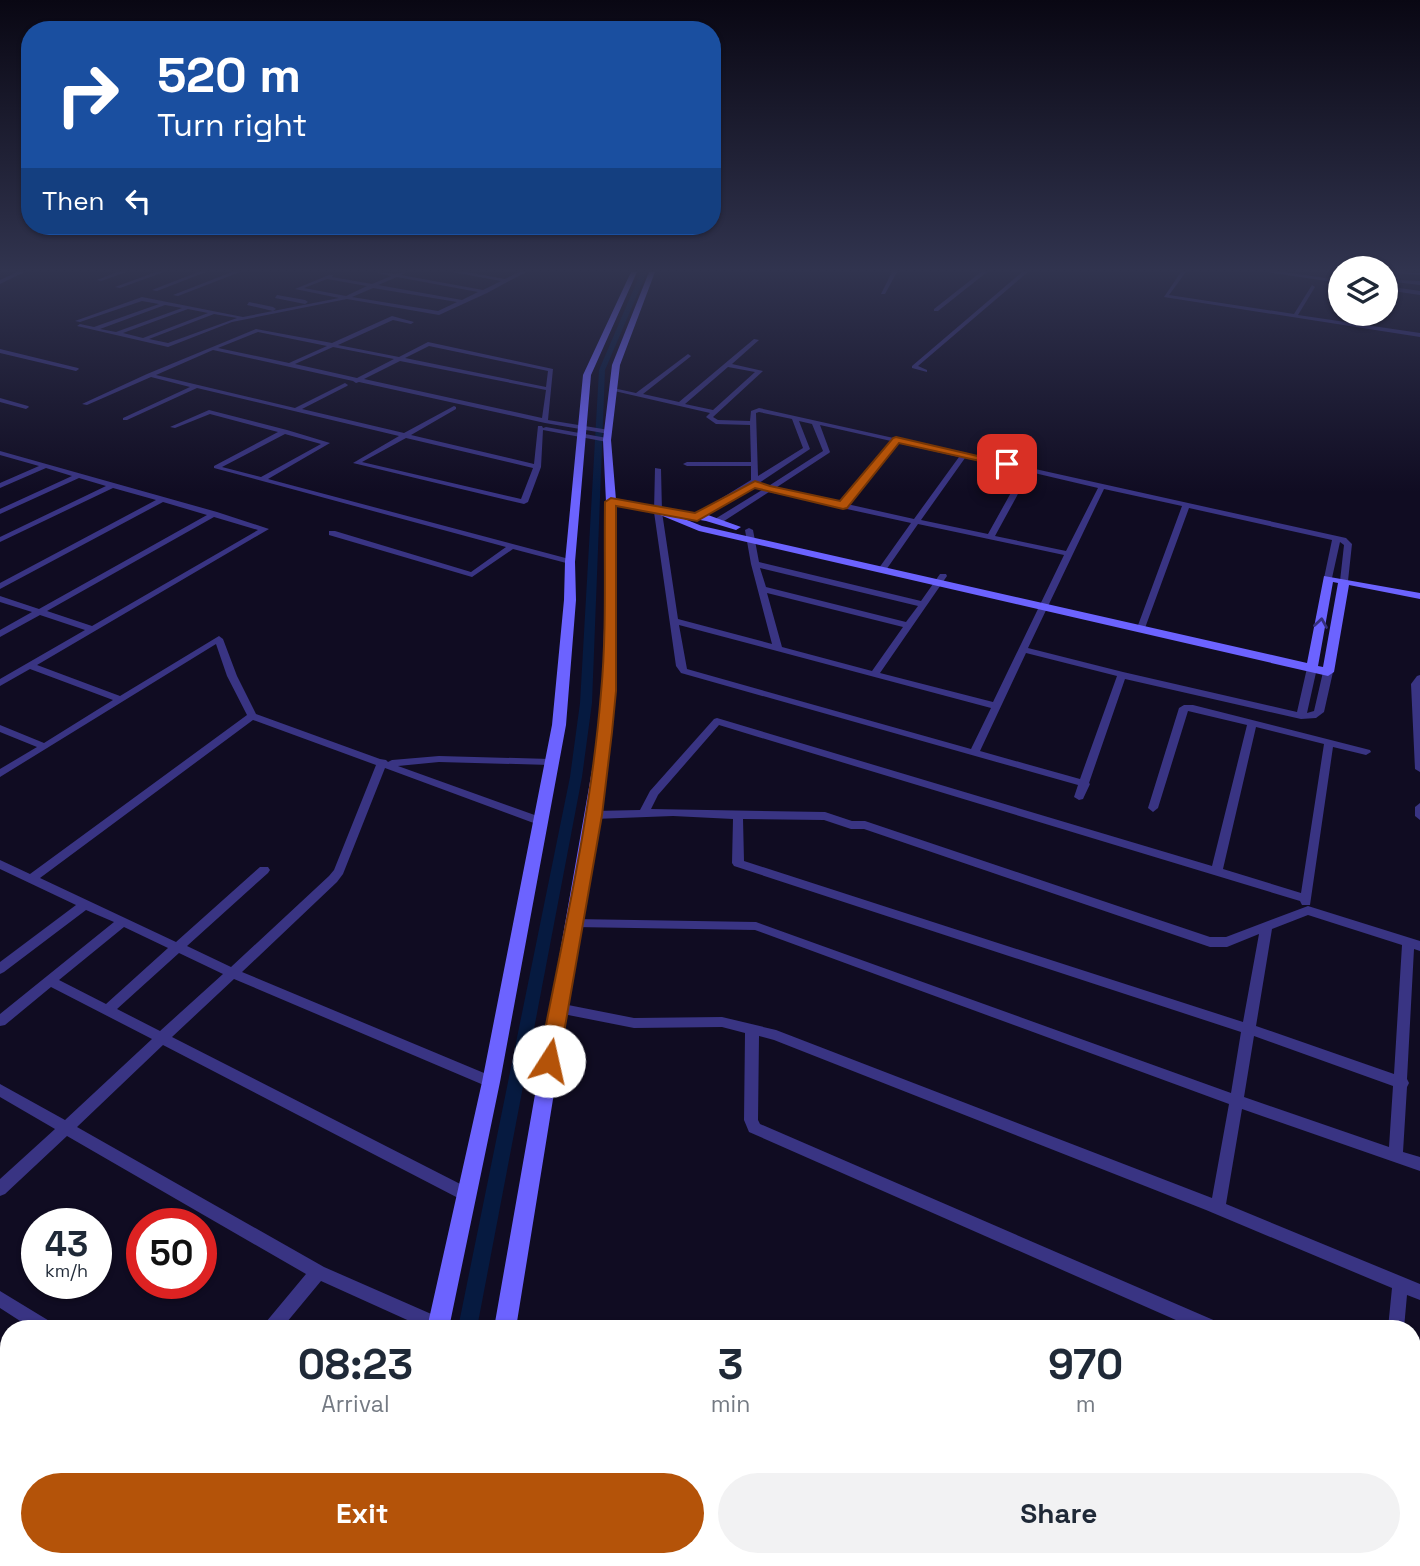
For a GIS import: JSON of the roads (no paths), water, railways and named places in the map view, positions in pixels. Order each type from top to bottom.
[{"type":"street","points":[[85,404],[219,345]]},
{"type":"street","points":[[333,345],[549,389]]},
{"type":"street","points":[[289,365],[333,345]]},
{"type":"street","points":[[356,381],[426,345]]},
{"type":"street","points":[[433,345],[551,370],[537,467],[524,502],[356,463],[454,408]]},
{"type":"street","points":[[440,1320],[491,1082],[559,725],[570,600],[570,562],[586,433],[583,399],[587,375],[601,345]]},
{"type":"street","points":[[506,1320],[558,1008],[594,815],[609,691],[611,502],[605,436],[616,365],[624,345]]},
{"type":"street","points":[[681,404],[751,345]]},
{"type":"street","points":[[925,371],[914,367],[940,345]]},
{"type":"street","points":[[212,348],[542,424]]},
{"type":"street","points":[[0,351],[76,369]]},
{"type":"street","points":[[201,353],[454,408],[605,436]]},
{"type":"street","points":[[638,396],[688,356]]},
{"type":"street","points":[[729,365],[760,371],[709,417],[716,422],[754,423]]},
{"type":"street","points":[[149,375],[537,467]]},
{"type":"street","points":[[296,410],[345,385]]},
{"type":"street","points":[[125,419],[197,386]]},
{"type":"street","points":[[613,390],[715,412]]},
{"type":"street","points":[[0,400],[26,407]]},
{"type":"street","points":[[755,484],[756,410],[1336,538],[1348,544],[1329,668],[1319,712],[1313,716],[1301,716],[1122,675],[1025,650]]},
{"type":"street","points":[[173,428],[209,412],[327,443],[260,480]]},
{"type":"street","points":[[697,517],[755,484],[807,449],[795,418]]},
{"type":"street","points":[[718,521],[827,452],[815,422]]},
{"type":"street","points":[[285,432],[216,467],[570,562]]},
{"type":"street","points":[[843,505],[896,440]]},
{"type":"street","points":[[0,453],[265,529],[0,683]]},
{"type":"street","points":[[885,565],[964,454]]},
{"type":"street","points":[[0,461],[12,456]]},
{"type":"street","points":[[687,464],[754,464]]},
{"type":"street","points":[[0,486],[45,466]]},
{"type":"street","points":[[657,468],[657,512],[684,671],[1085,784]]},
{"type":"street","points":[[990,538],[1028,469]]},
{"type":"street","points":[[0,512],[79,475]]},
{"type":"street","points":[[755,484],[766,489],[1068,554]]},
{"type":"street","points":[[0,540],[113,485]]},
{"type":"street","points":[[975,752],[1025,650],[1044,602],[1102,486]]},
{"type":"street","points":[[0,580],[159,499]]},
{"type":"street","points":[[0,586],[159,499]]},
{"type":"street","points":[[611,502],[718,521],[750,534]]},
{"type":"street","points":[[1143,625],[1186,505]]},
{"type":"street","points":[[657,512],[699,528],[750,534],[1329,668]]},
{"type":"street","points":[[0,634],[214,514]]},
{"type":"street","points":[[332,533],[472,575],[511,547]]},
{"type":"street","points":[[750,534],[755,564],[778,648]]},
{"type":"street","points":[[1301,716],[1336,538]]},
{"type":"street","points":[[755,564],[921,604]]},
{"type":"street","points":[[874,675],[941,578]]},
{"type":"street","points":[[1327,581],[1420,601]]},
{"type":"street","points":[[1343,585],[1420,596]]},
{"type":"street","points":[[762,589],[908,625]]},
{"type":"street","points":[[0,599],[92,629]]},
{"type":"street","points":[[674,621],[996,706]]},
{"type":"street","points":[[0,774],[219,639],[232,677],[252,716],[384,762],[539,821]]},
{"type":"street","points":[[30,666],[120,699]]},
{"type":"street","points":[[1079,797],[1122,675]]},
{"type":"street","points":[[1420,678],[1416,684],[1420,769]]},
{"type":"street","points":[[1153,808],[1184,708],[1193,708],[1366,752]]},
{"type":"street","points":[[31,880],[252,716]]},
{"type":"street","points":[[642,814],[654,793],[716,721],[809,748],[835,759],[1217,870],[1414,944],[1396,1155]]},
{"type":"street","points":[[1217,870],[1252,724]]},
{"type":"street","points":[[0,728],[43,746]]},
{"type":"street","points":[[1307,904],[1329,743]]},
{"type":"street","points":[[384,762],[439,759],[550,762]]},
{"type":"street","points":[[0,1189],[339,871],[384,762]]},
{"type":"street","points":[[1420,807],[1420,816]]},
{"type":"street","points":[[738,814],[738,863],[1249,1029],[1402,1083]]},
{"type":"street","points":[[594,815],[825,816],[851,825],[865,825],[1210,942],[1227,942],[1266,928],[1307,904]]},
{"type":"street","points":[[0,864],[83,906],[232,973],[491,1082]]},
{"type":"street","points":[[109,1009],[264,870]]},
{"type":"street","points":[[0,969],[83,906]]},
{"type":"street","points":[[0,1021],[121,923]]},
{"type":"street","points":[[574,923],[756,926],[1237,1101],[1420,1164]]},
{"type":"street","points":[[1218,1208],[1266,928]]},
{"type":"street","points":[[50,981],[467,1195]]},
{"type":"street","points":[[558,1008],[634,1024],[722,1023],[775,1035],[1218,1208],[1420,1292]]},
{"type":"street","points":[[752,1031],[751,1120],[754,1128],[1194,1320]]},
{"type":"street","points":[[0,1090],[318,1272],[424,1320]]},
{"type":"street","points":[[279,1320],[318,1272]]},
{"type":"street","points":[[1397,1320],[1400,1284]]},
{"type":"street","points":[[0,1299],[33,1320]]},
{"type":"waterway","points":[[469,1320],[576,777],[586,703],[602,370],[613,345]]}]
